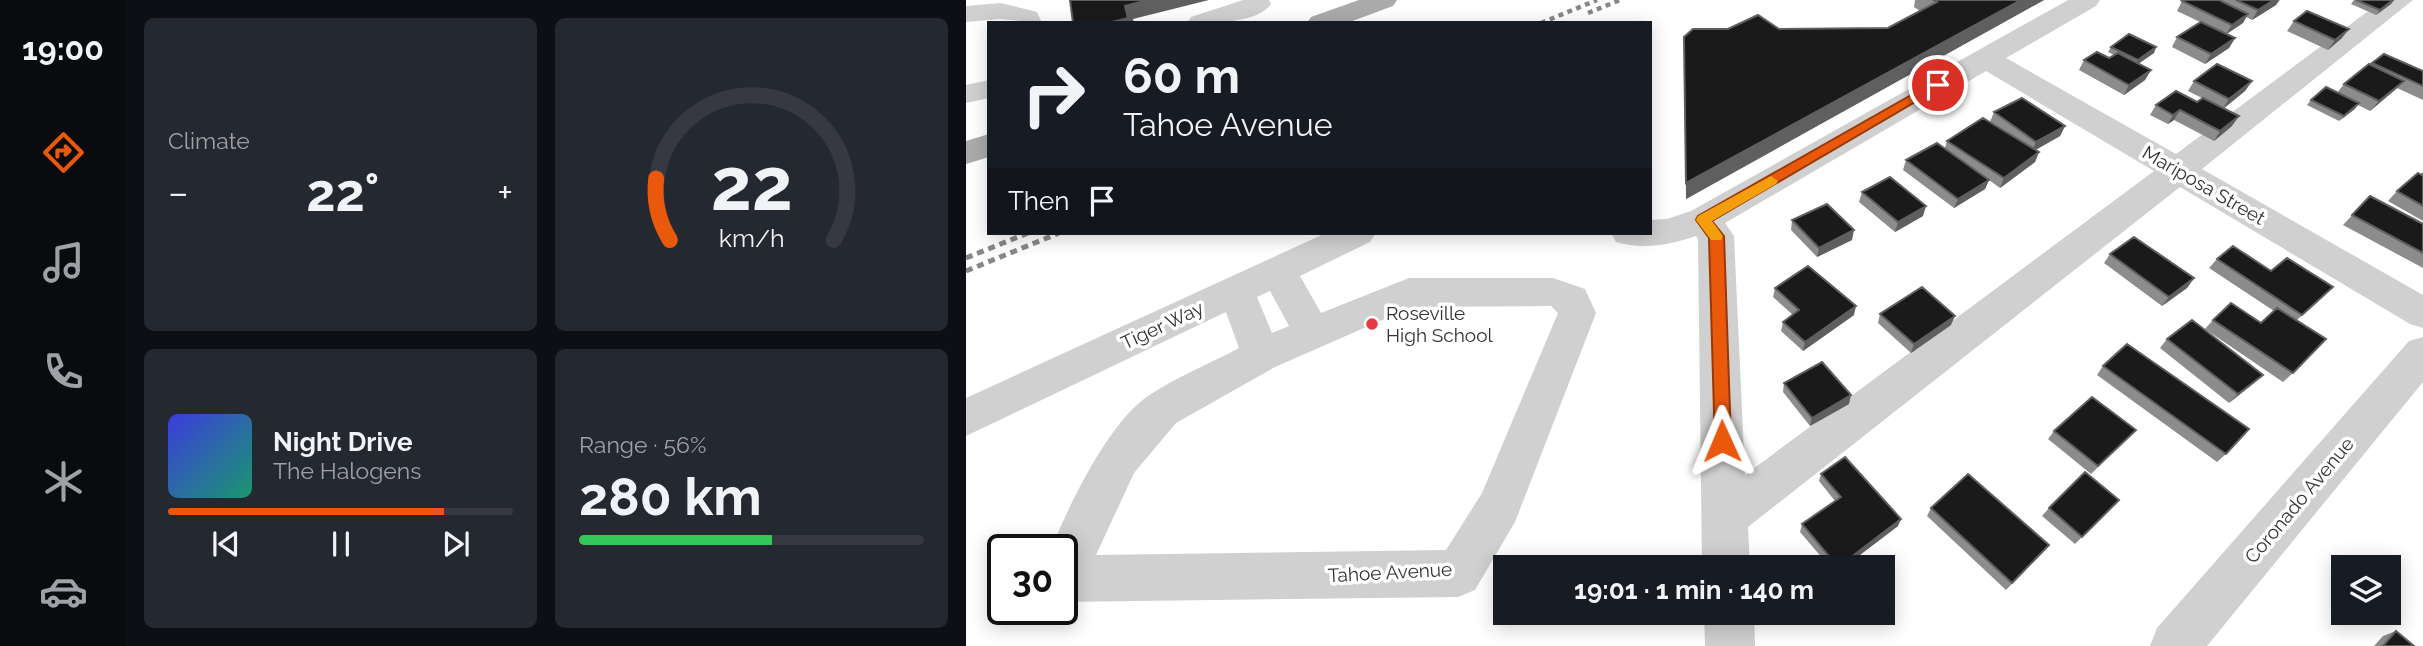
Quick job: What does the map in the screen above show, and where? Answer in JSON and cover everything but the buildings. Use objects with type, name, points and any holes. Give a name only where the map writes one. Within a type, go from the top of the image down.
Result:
[{"type":"main road","points":[[1326,21],[1384,0]]},
{"type":"main road","points":[[966,153],[987,146]]},
{"type":"street","points":[[1652,232],[1668,232],[1703,220],[2087,0]]},
{"type":"street","points":[[1724,518],[2400,0]]},
{"type":"street","points":[[1209,21],[1262,9]]},
{"type":"street","points":[[966,14],[1002,11],[1028,21]]},
{"type":"street","name":"Mariposa Street","points":[[1985,58],[2423,313]]},
{"type":"street","points":[[1703,220],[1716,236],[1726,555]]},
{"type":"street","name":"Tiger Way","points":[[966,418],[1354,235]]},
{"type":"street","points":[[1278,270],[1312,334]]},
{"type":"street","points":[[1236,290],[1261,355]]},
{"type":"street","name":"Tahoe Avenue","points":[[1553,292],[1572,299],[1577,313],[1499,507],[1458,573],[1064,579],[1081,533],[1119,459],[1161,410],[1261,355],[1409,293],[1553,292]]},
{"type":"street","name":"Coronado Avenue","points":[[2175,646],[2423,353]]},
{"type":"street","points":[[1729,625],[1730,646]]},
{"type":"railway","points":[[1546,21],[1597,0]]},
{"type":"railway","points":[[1588,13],[1620,0]]},
{"type":"railway","points":[[966,258],[1023,235]]},
{"type":"railway","points":[[966,271],[1054,235]]},
{"type":"slow traffic","points":[[1716,236],[1703,220],[1771,181]]},
{"type":"place","name":"Roseville High School","points":[[1372,324]]},
{"type":"route","points":[[1722,441],[1716,236],[1703,220],[1938,85]]}]
